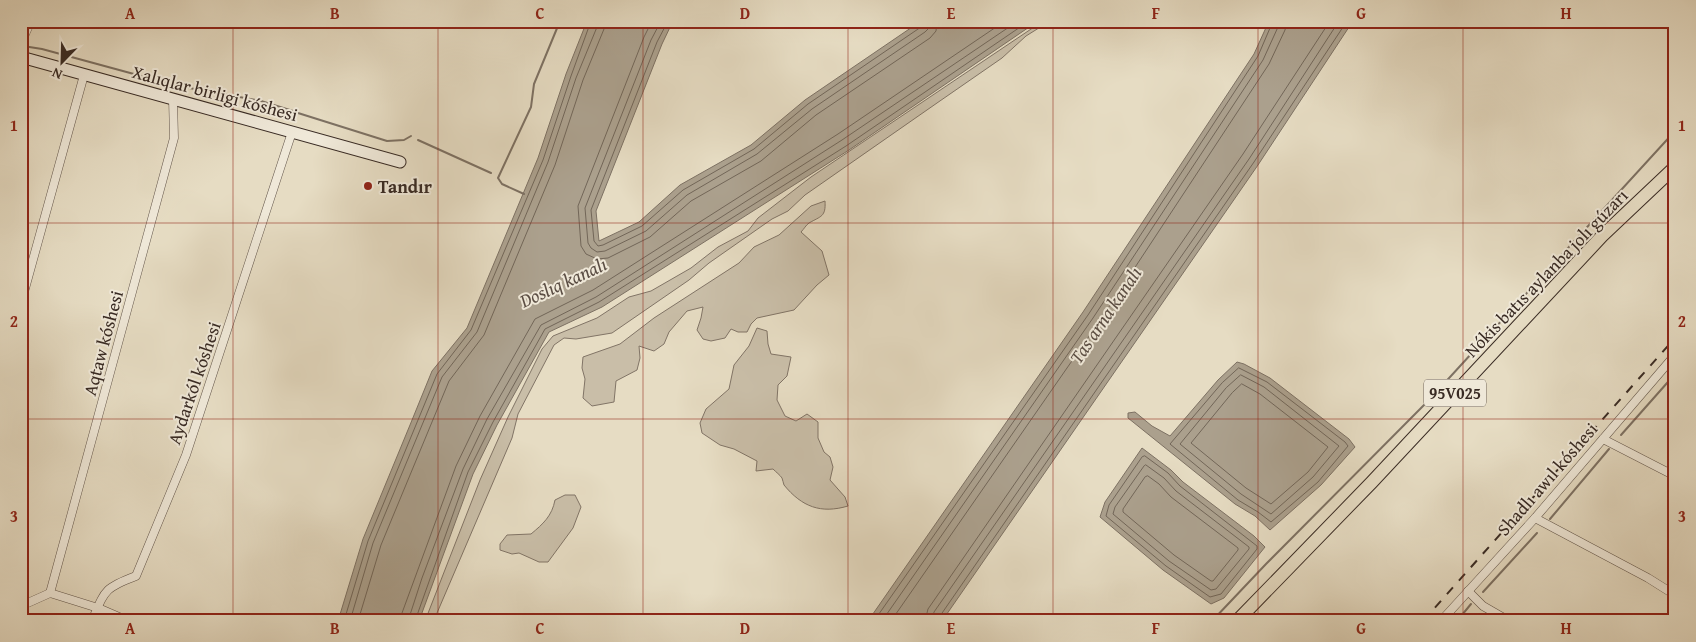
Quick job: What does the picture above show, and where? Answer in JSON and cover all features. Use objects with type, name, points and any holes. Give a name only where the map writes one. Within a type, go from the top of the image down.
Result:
[{"type":"main road","name":"Nókis batıs aylanba jolı gúzarı","points":[[1237,621],[1372,482],[1596,244],[1675,167]]},
{"type":"street","points":[[22,39],[31,21]]},
{"type":"street","name":"Xalıqlar birligi kóshesi","points":[[21,58],[400,162]]},
{"type":"street","points":[[21,303],[84,75]]},
{"type":"street","name":"Aqtaw kóshesi","points":[[50,593],[174,138],[173,99]]},
{"type":"street","name":"Aydarkól kóshesi","points":[[92,621],[103,595],[114,585],[136,576],[182,463],[210,386],[292,132]]},
{"type":"street","name":"Shadlı awıl kóshesi","points":[[1441,621],[1534,518],[1675,355]]},
{"type":"street","points":[[1603,439],[1675,476]]},
{"type":"street","points":[[1534,518],[1648,578],[1675,595]]},
{"type":"street","points":[[1468,591],[1483,606],[1509,621]]},
{"type":"street","points":[[21,606],[50,593],[98,608],[128,621]]},
{"type":"shaded area","points":[[1043,21],[1050,21],[1026,36],[1002,58],[805,195],[788,211],[772,219],[709,263],[689,280],[612,333],[576,339],[564,338],[554,345],[518,414],[512,438],[437,613],[429,621],[425,621],[480,480],[508,417],[542,349],[553,336],[597,318],[629,297],[651,291],[691,268],[718,247],[748,231],[758,218],[811,177]]},
{"type":"shaded area","points":[[825,201],[824,213],[808,224],[801,232],[822,251],[829,275],[794,310],[757,318],[747,332],[738,332],[731,329],[725,338],[711,341],[703,339],[697,330],[703,307],[687,311],[669,332],[664,344],[654,351],[639,346],[640,358],[637,370],[616,381],[614,402],[592,406],[583,398],[585,379],[582,368],[583,357],[620,344],[654,318],[739,263],[754,247],[779,235],[811,206]]},
{"type":"shaded area","points":[[757,328],[767,331],[771,354],[791,357],[787,376],[778,385],[777,400],[785,416],[796,421],[807,414],[818,422],[818,438],[824,452],[830,457],[833,467],[830,480],[845,497],[848,506],[821,509],[805,503],[791,493],[784,485],[781,477],[773,469],[756,471],[757,461],[734,449],[720,445],[702,433],[700,423],[706,409],[729,389],[734,365],[749,346]]},
{"type":"shaded area","points":[[565,495],[575,495],[581,507],[573,528],[548,562],[539,562],[519,553],[512,554],[500,550],[500,544],[507,535],[531,534],[549,515],[555,500]]},
{"type":"water","name":"Doslıq kanalı","points":[[587,21],[673,21],[662,44],[596,211],[599,241],[639,222],[680,185],[751,145],[805,100],[921,21],[1038,21],[849,150],[602,307],[549,332],[497,425],[473,474],[419,621],[338,621],[363,539],[432,371],[467,328],[538,158],[566,74]]},
{"type":"water","name":"Tas arna kanalı","points":[[1269,21],[1353,21],[1258,165],[942,621],[868,621],[1083,312],[1254,54]]},
{"type":"water","points":[[1237,362],[1270,378],[1349,439],[1355,447],[1321,485],[1270,530],[1255,516],[1235,504],[1128,418],[1128,413],[1135,412],[1152,426],[1170,436],[1218,380]]},
{"type":"water","points":[[1142,448],[1254,536],[1265,547],[1224,598],[1211,604],[1163,570],[1100,517],[1105,502]]},
{"type":"waterway","points":[[524,194],[502,184],[498,178],[531,107],[534,84],[560,21]]},
{"type":"waterway","points":[[23,46],[42,49],[178,86],[261,101],[293,111]]},
{"type":"waterway","points":[[298,113],[387,141],[404,140],[411,136]]},
{"type":"waterway","points":[[1212,621],[1429,400],[1675,131]]},
{"type":"waterway","points":[[418,140],[491,173]]},
{"type":"waterway","points":[[1621,435],[1675,374]]},
{"type":"waterway","points":[[1550,519],[1609,449]]},
{"type":"waterway","points":[[1483,592],[1537,533]]},
{"type":"waterway","points":[[1457,621],[1471,604]]},
{"type":"railway","points":[[1423,621],[1675,338]]},
{"type":"place","name":"Tandır","points":[[368,186]]}]
